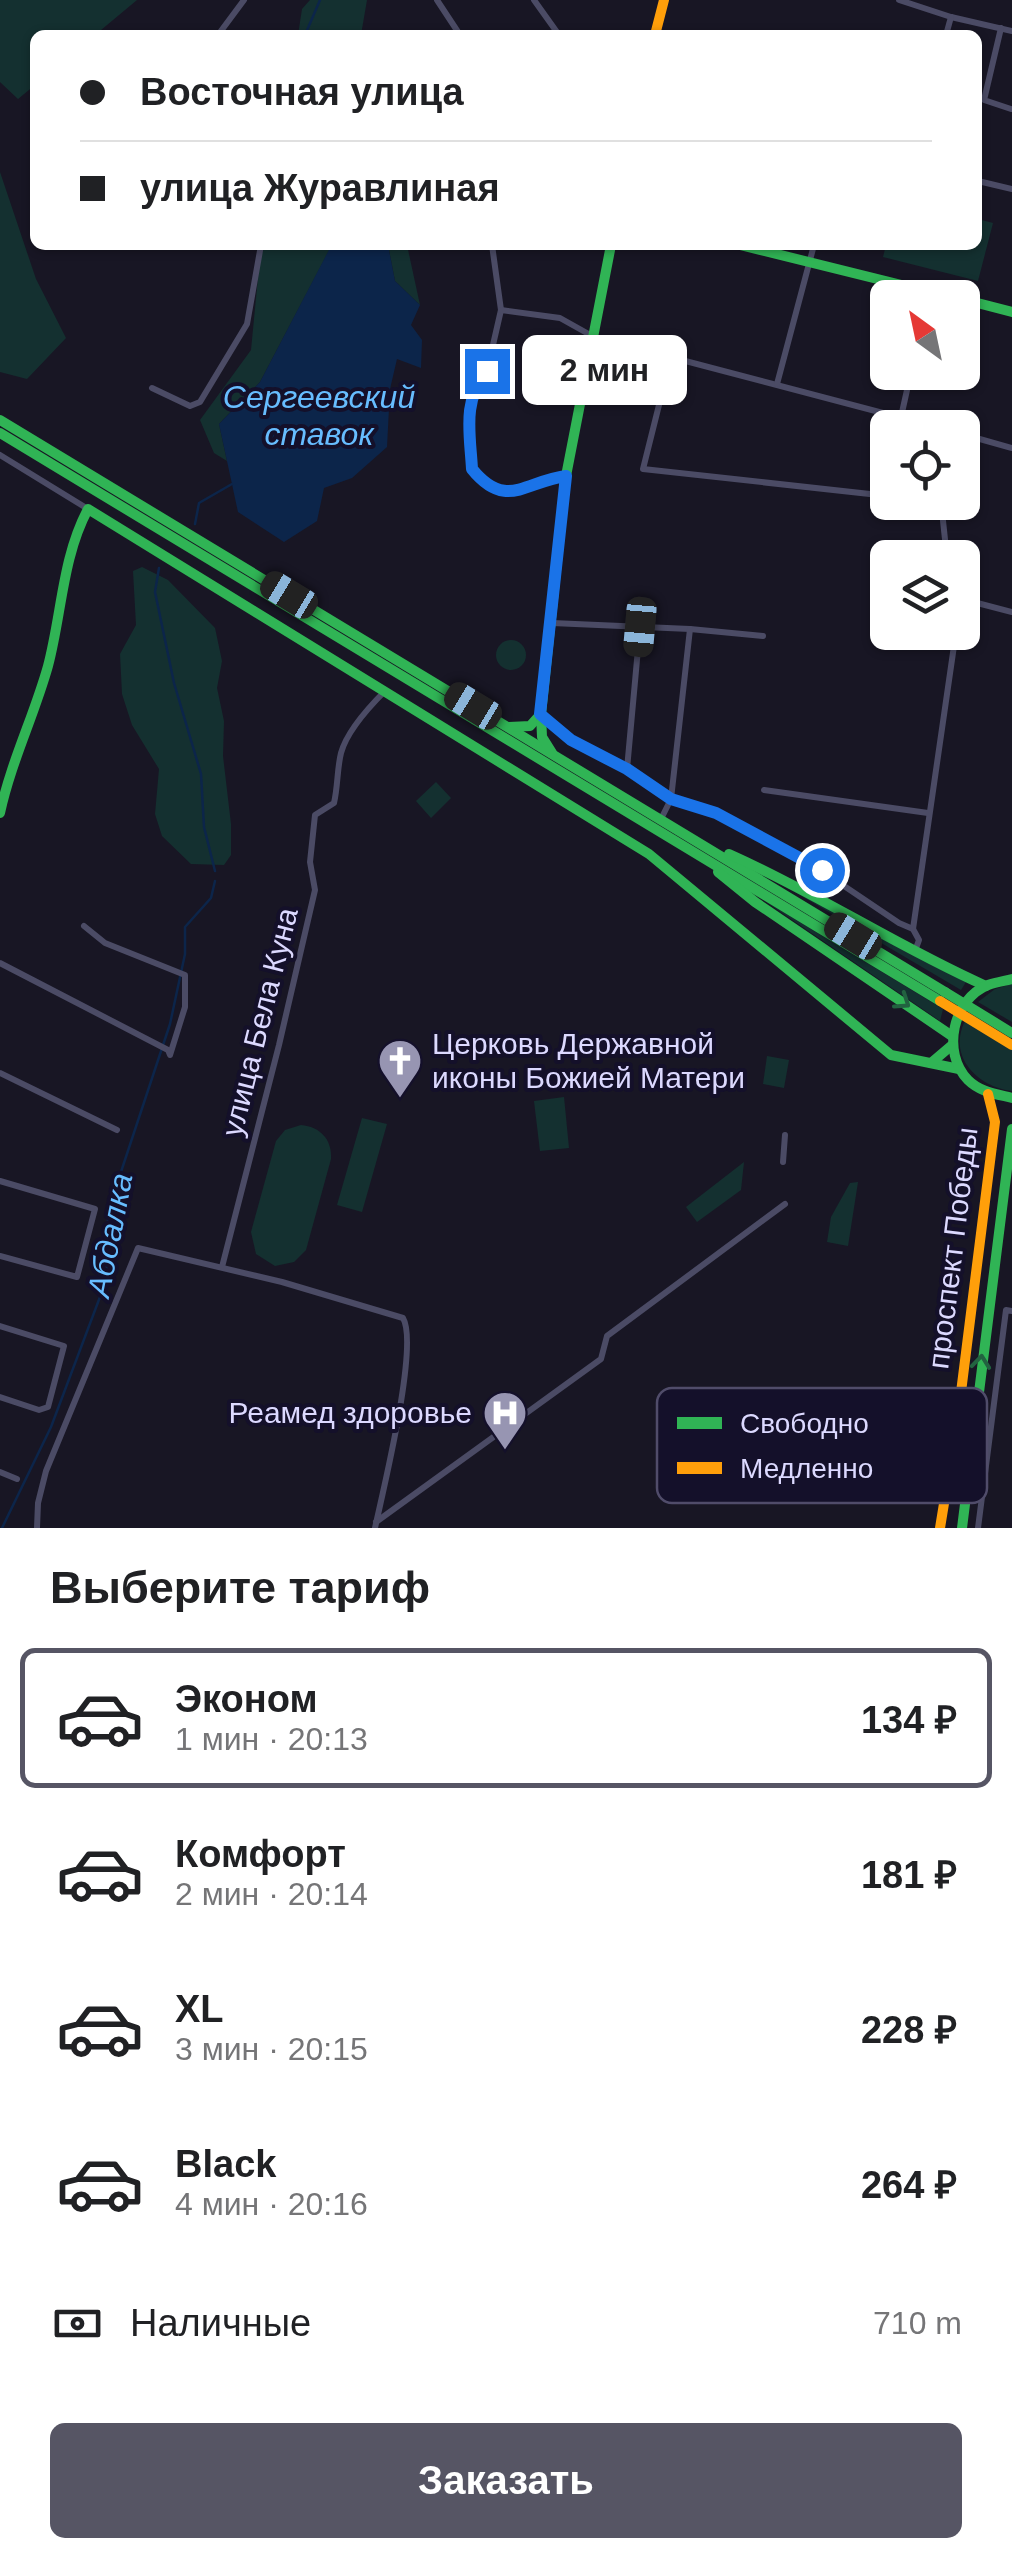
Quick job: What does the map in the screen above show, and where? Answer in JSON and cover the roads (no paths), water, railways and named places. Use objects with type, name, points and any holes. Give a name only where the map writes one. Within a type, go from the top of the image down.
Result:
[{"type":"main road","points":[[656,30],[664,0]]},
{"type":"main road","points":[[555,756],[542,738],[540,714],[566,476],[610,250]]},
{"type":"main road","points":[[760,250],[876,280]]},
{"type":"main road","points":[[980,304],[1012,312]]},
{"type":"main road","points":[[0,420],[699,842],[1012,1045]]},
{"type":"main road","points":[[0,433],[682,843],[942,997],[1012,1033]]},
{"type":"main road","points":[[0,808],[48,670],[77,530],[88,508],[649,854],[890,1056],[959,1069]]},
{"type":"main road","points":[[507,727],[530,726],[540,714]]},
{"type":"main road","points":[[699,842],[775,876],[914,952],[986,986]]},
{"type":"main road","points":[[682,843],[755,902],[951,1041],[959,1069],[974,1085],[988,1094],[1012,1098]]},
{"type":"main road","points":[[930,1063],[951,1041],[961,1008],[986,986],[1008,977]]},
{"type":"main road","name":"проспект Победы","points":[[962,1388],[995,1122],[988,1094]]},
{"type":"main road","name":"проспект Победы","points":[[980,1388],[1012,1129]]},
{"type":"main road","name":"проспект Победы","points":[[940,1528],[944,1503]]},
{"type":"main road","name":"проспект Победы","points":[[962,1528],[965,1503]]},
{"type":"street","points":[[222,30],[244,0]]},
{"type":"street","points":[[437,0],[457,30]]},
{"type":"street","points":[[534,0],[555,30]]},
{"type":"street","points":[[899,0],[1012,31]]},
{"type":"street","points":[[947,30],[951,17]]},
{"type":"street","points":[[1001,28],[984,100],[1012,109]]},
{"type":"street","points":[[982,181],[1012,190]]},
{"type":"street","points":[[152,388],[190,406],[200,402],[247,324],[260,250]]},
{"type":"street","points":[[493,250],[501,310],[487,371],[474,390],[469,408],[472,469],[489,488],[520,492],[546,478],[566,476]]},
{"type":"street","points":[[777,384],[813,250]]},
{"type":"street","points":[[501,310],[560,318],[594,336],[875,410]]},
{"type":"street","points":[[670,357],[643,469],[870,494]]},
{"type":"street","points":[[980,439],[1012,448]]},
{"type":"street","points":[[0,455],[88,508]]},
{"type":"street","points":[[980,604],[1012,612]]},
{"type":"street","points":[[552,623],[763,636]]},
{"type":"street","points":[[627,769],[640,627]]},
{"type":"street","points":[[660,820],[671,799],[690,629]]},
{"type":"street","points":[[914,952],[919,940],[914,928],[928,813],[953,650]]},
{"type":"street","name":"улица Бела Куна","points":[[222,1267],[314,890],[310,862],[315,815],[334,803],[340,754],[364,714],[384,691]]},
{"type":"street","points":[[540,714],[571,740],[627,769],[671,799],[716,813],[808,861],[899,924],[914,928]]},
{"type":"street","points":[[764,790],[928,813]]},
{"type":"street","points":[[0,963],[162,1048],[170,1056],[185,1007],[187,980],[181,973],[104,943],[84,926]]},
{"type":"street","points":[[0,1074],[118,1130]]},
{"type":"street","points":[[783,1162],[785,1136]]},
{"type":"street","points":[[0,1181],[95,1208],[78,1276],[0,1256]]},
{"type":"street","points":[[376,1525],[601,1359],[608,1336],[785,1204]]},
{"type":"street","points":[[37,1528],[38,1502],[46,1472],[138,1248],[398,1314],[407,1324],[402,1388],[376,1525]]},
{"type":"street","points":[[987,1459],[1009,1311]]},
{"type":"street","points":[[0,1326],[63,1346],[49,1405],[38,1410],[0,1397]]},
{"type":"street","points":[[0,1472],[18,1478]]},
{"type":"street","points":[[978,1528],[981,1503]]},
{"type":"water","name":"Сергеевский ставок","points":[[329,250],[389,250],[395,281],[420,305],[411,325],[422,340],[421,368],[397,359],[390,389],[387,447],[352,478],[324,488],[317,521],[284,542],[238,512],[219,424],[260,382]]},
{"type":"waterway","name":"Абдалка","points":[[307,30],[320,0]]},
{"type":"waterway","name":"Абдалка","points":[[195,524],[199,503],[232,484]]},
{"type":"waterway","name":"Абдалка","points":[[159,568],[155,592],[174,683],[201,774],[204,827],[215,871]]},
{"type":"waterway","name":"Абдалка","points":[[2,1528],[51,1427],[106,1281],[108,1217],[170,1024],[185,954],[185,927],[211,898],[215,881]]},
{"type":"place","name":"Церковь Державной иконы Божией Матери","points":[[400,1099]]},
{"type":"place","name":"Реамед здоровье","points":[[505,1451]]}]
